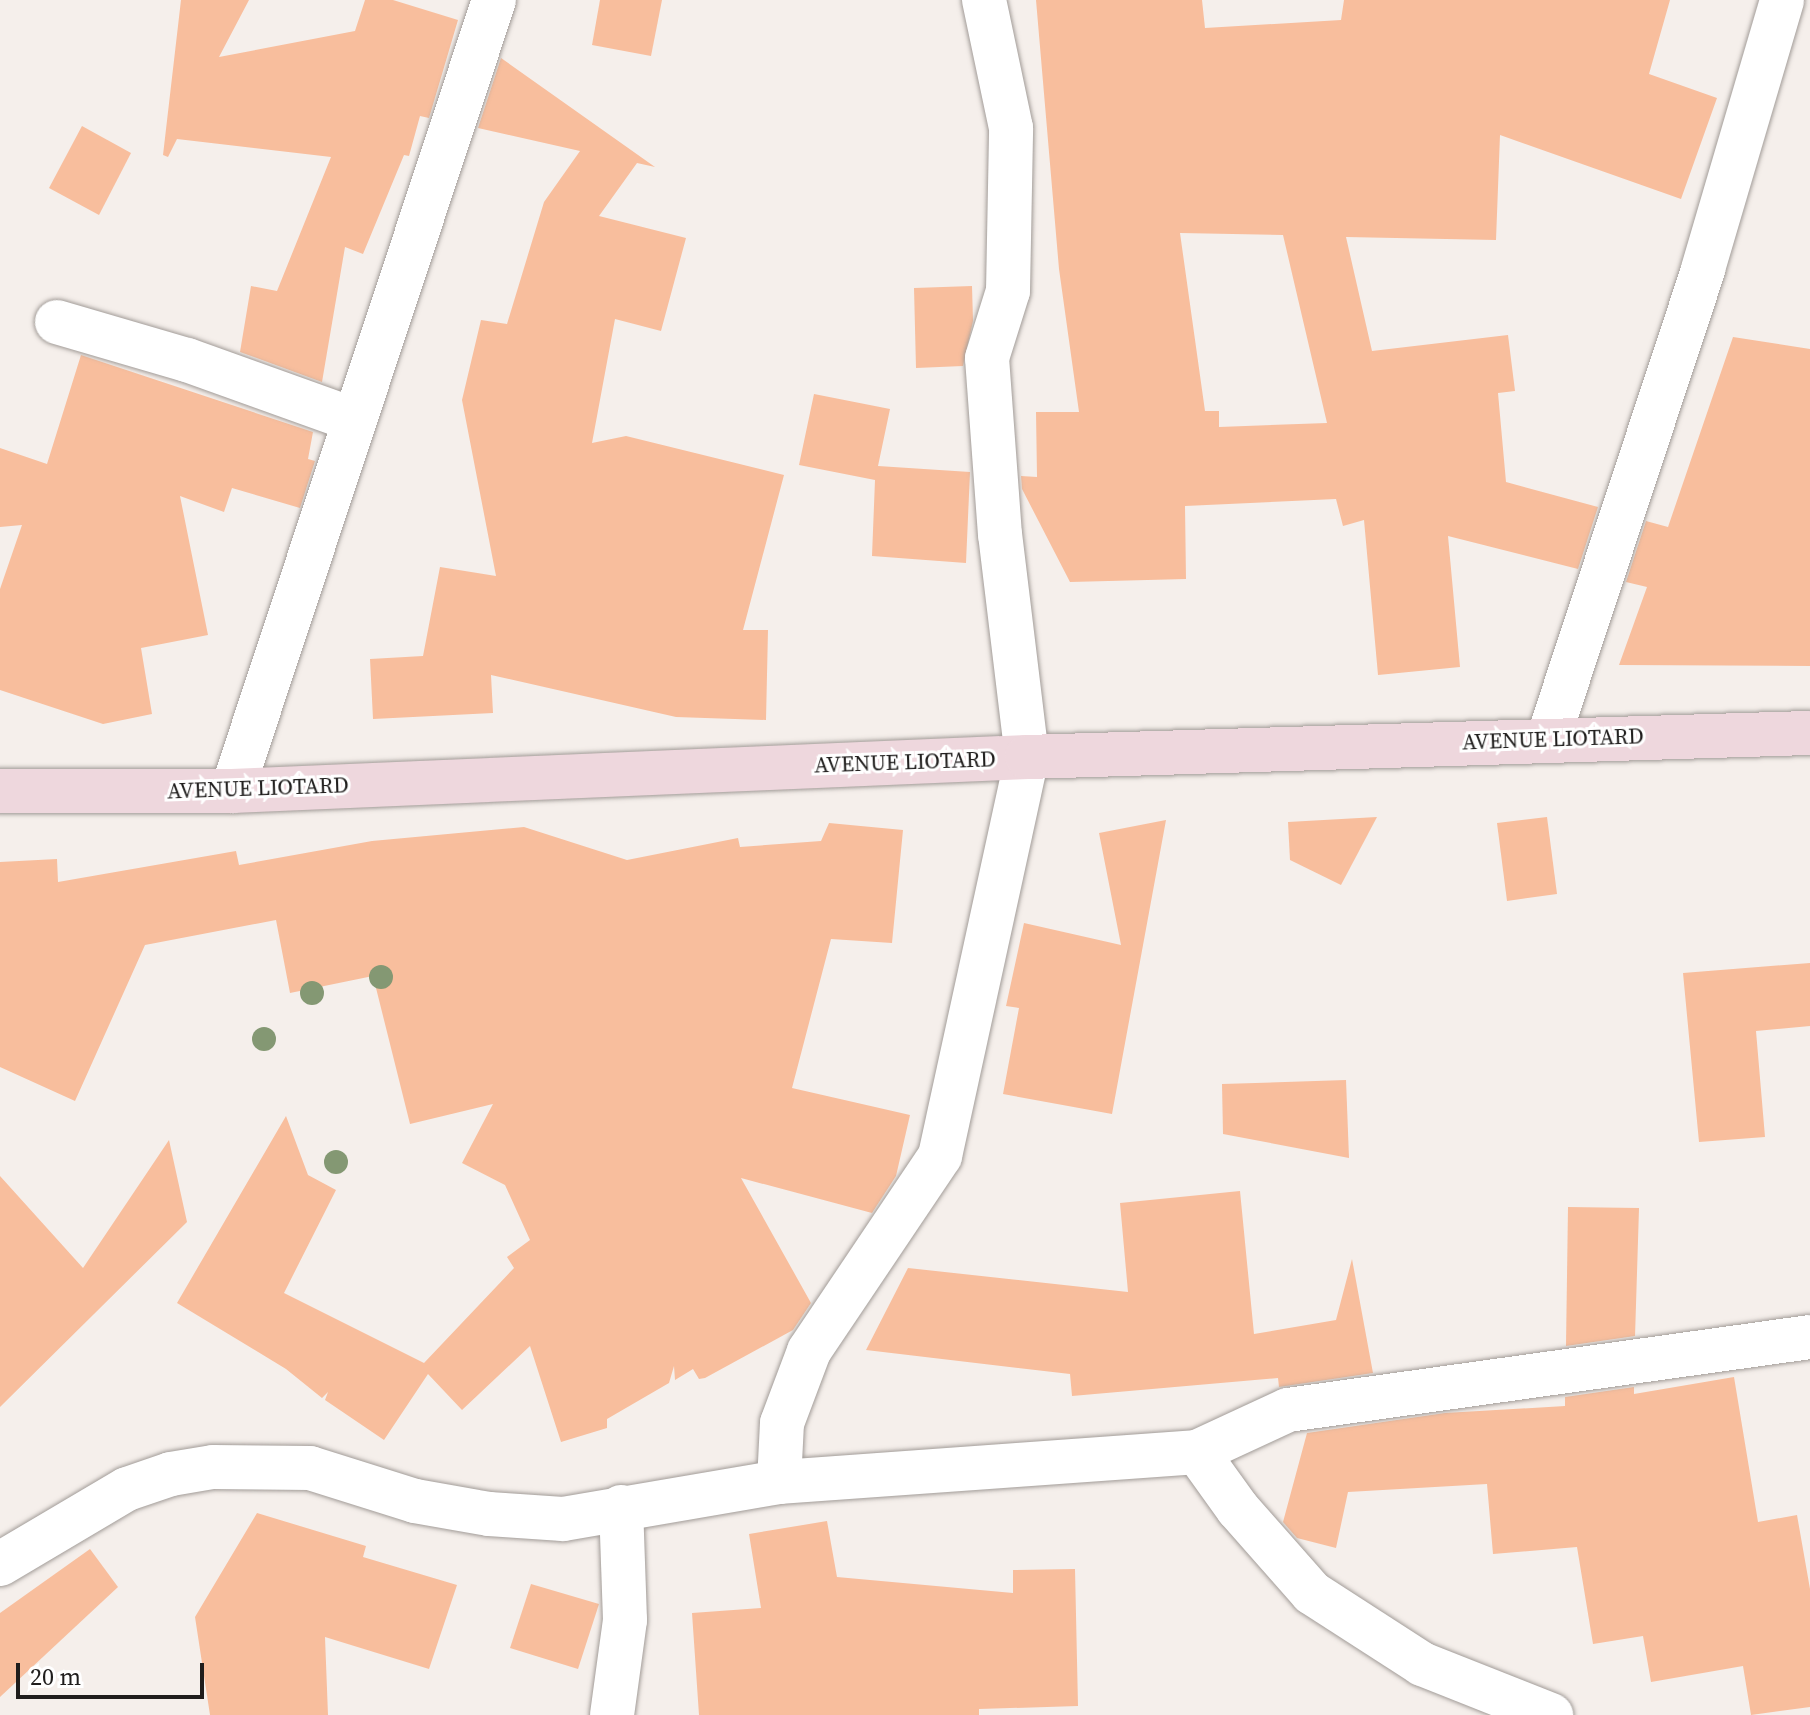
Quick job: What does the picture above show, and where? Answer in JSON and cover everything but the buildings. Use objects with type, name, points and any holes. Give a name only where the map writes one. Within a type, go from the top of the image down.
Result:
[{"type":"street","points":[[232,791],[494,0]]},
{"type":"street","points":[[779,1482],[782,1423],[809,1351],[940,1156],[1027,757],[1000,535],[987,358],[1008,291],[1011,128],[984,0]]},
{"type":"street","points":[[1548,739],[1703,269],[1782,0]]},
{"type":"street","points":[[57,322],[187,360],[355,420]]},
{"type":"street","name":"AVENUE LIOTARD","points":[[0,791],[232,791],[1027,757],[1810,733]]},
{"type":"street","points":[[0,1564],[127,1489],[171,1474],[213,1467],[310,1468],[415,1501],[489,1514],[563,1519],[779,1482],[1197,1452],[1288,1410],[1810,1337]]},
{"type":"street","points":[[1197,1452],[1238,1509],[1312,1593],[1422,1664],[1551,1715]]},
{"type":"street","points":[[612,1715],[625,1620],[621,1507]]}]
